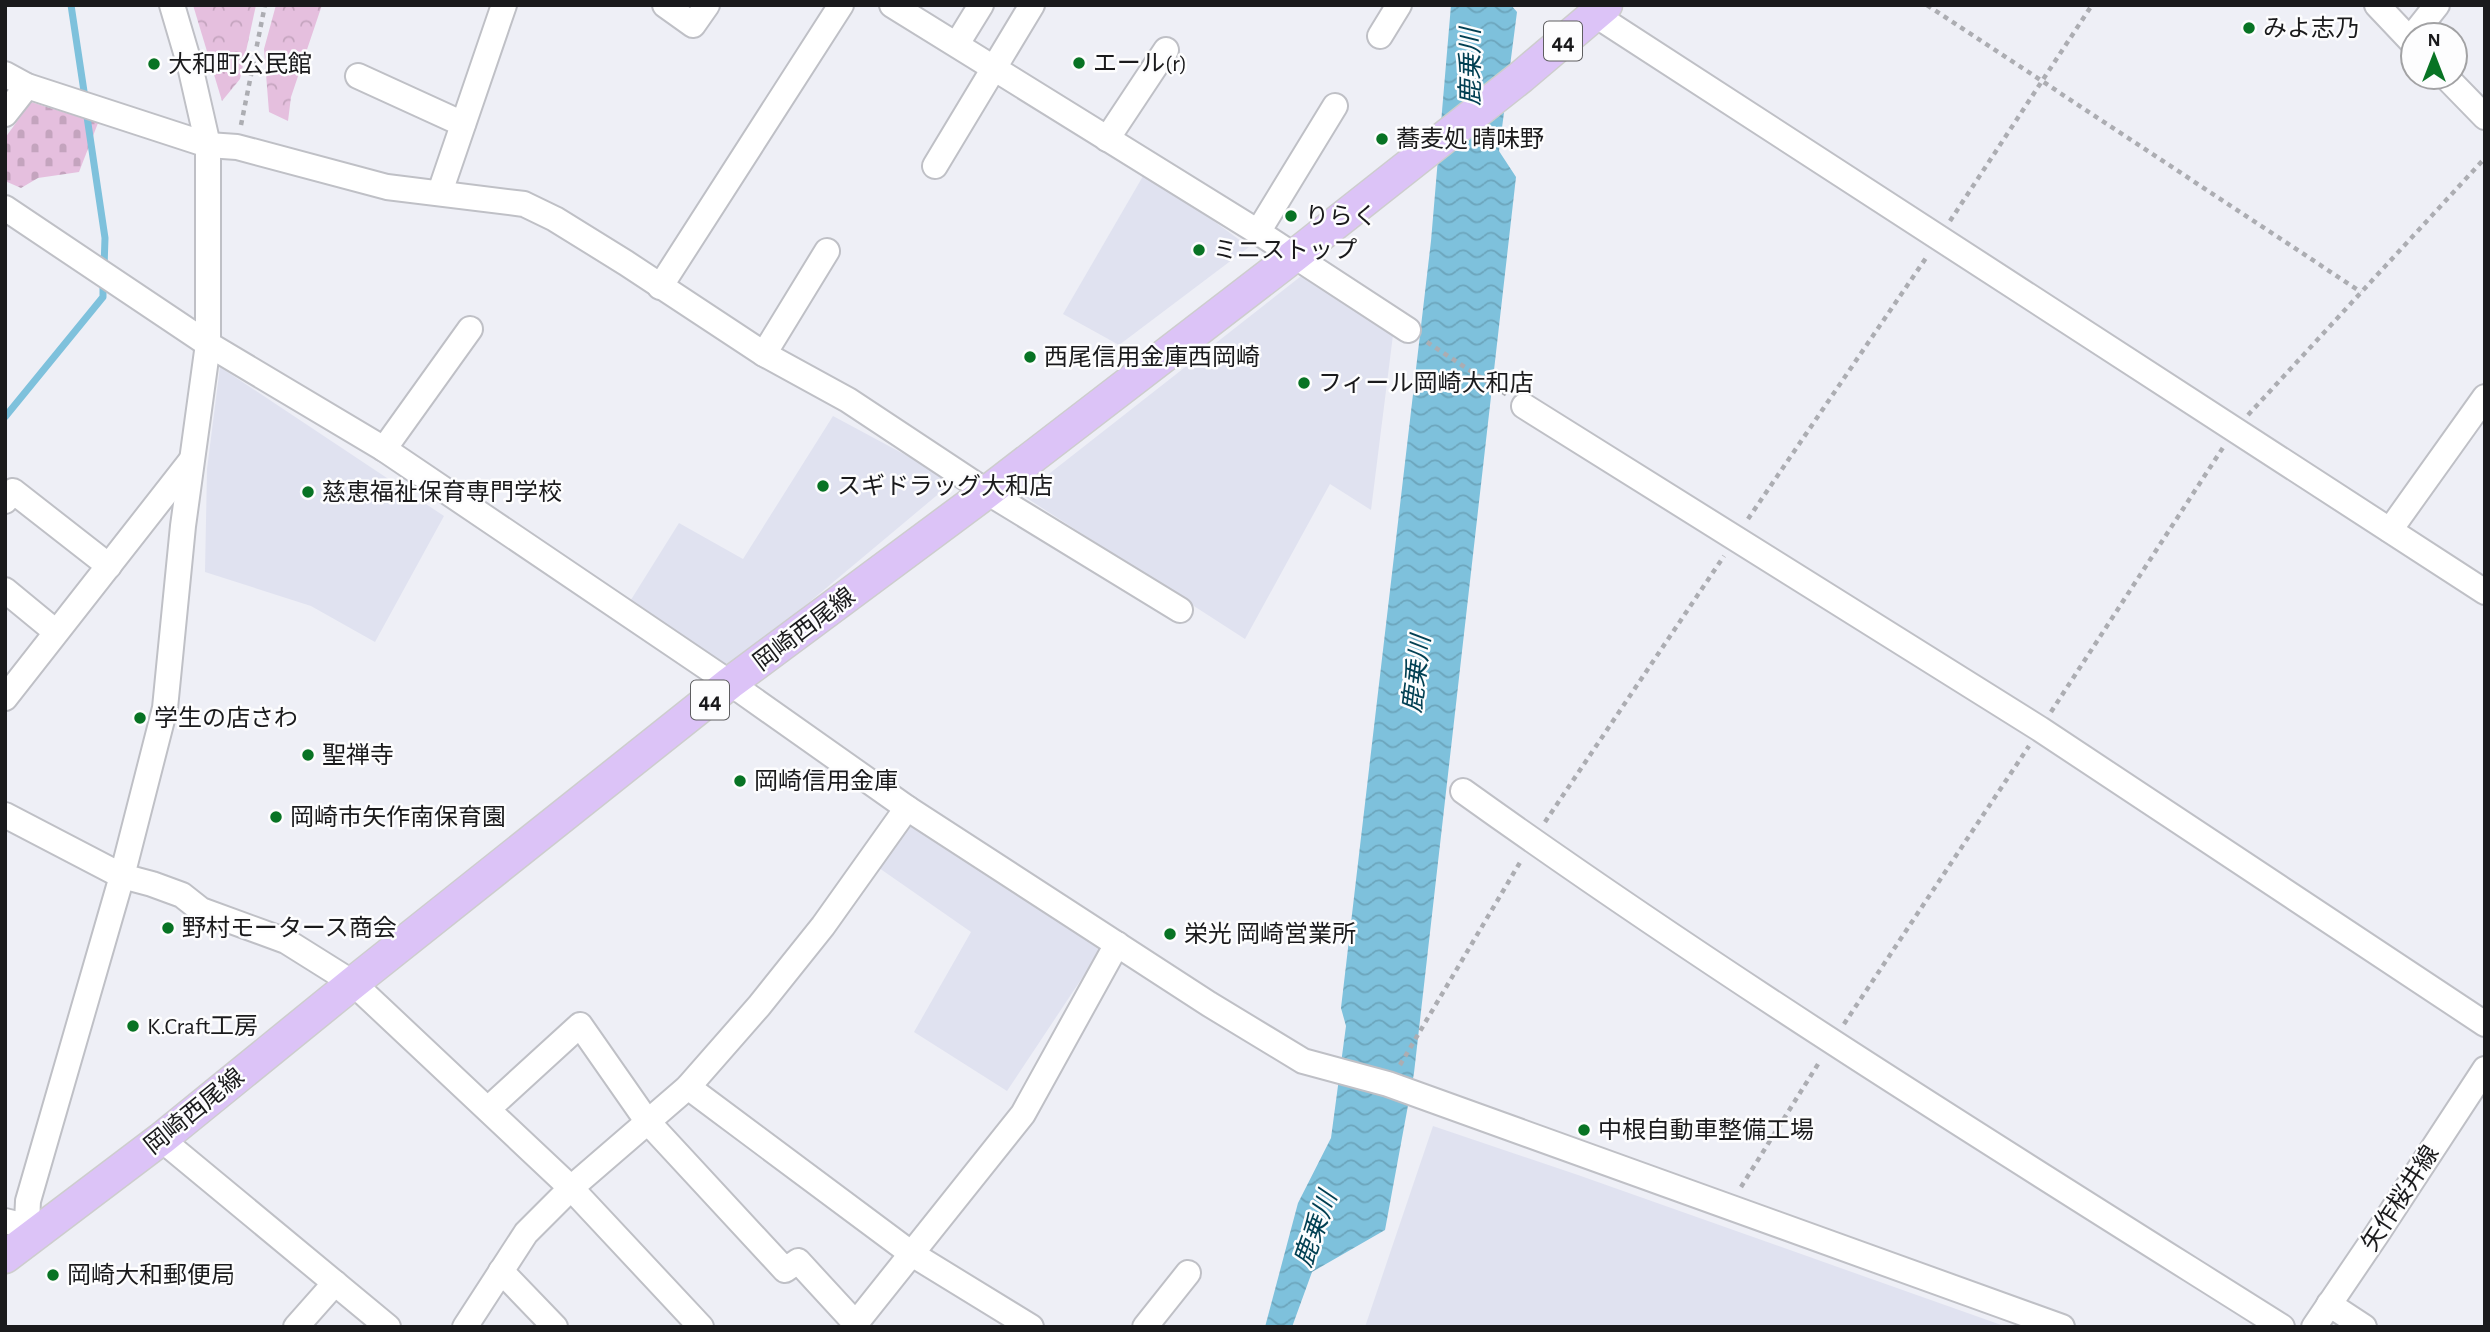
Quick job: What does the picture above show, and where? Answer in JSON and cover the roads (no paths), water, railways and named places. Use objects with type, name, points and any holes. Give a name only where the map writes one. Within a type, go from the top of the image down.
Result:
[{"type":"main road","name":"岡崎西尾線","points":[[16,1237],[161,1139],[352,983],[730,683],[987,492],[1294,256],[1521,77],[1600,10]]},
{"type":"street","points":[[16,1237],[122,876],[165,708],[191,462],[208,344],[208,145],[190,66],[172,5]]},
{"type":"street","points":[[440,192],[504,5]]},
{"type":"street","points":[[665,5],[693,25],[707,5]]},
{"type":"street","points":[[660,287],[841,5]]},
{"type":"street","points":[[892,5],[1258,233],[1408,330]]},
{"type":"street","points":[[957,44],[981,5]]},
{"type":"street","points":[[934,166],[1032,5]]},
{"type":"street","points":[[1380,36],[1399,5]]},
{"type":"street","points":[[2376,5],[2399,29]]},
{"type":"street","points":[[2425,21],[2437,5]]},
{"type":"street","points":[[1600,10],[1939,238],[2485,592]]},
{"type":"street","points":[[1107,139],[1166,50]]},
{"type":"street","points":[[5,75],[27,86],[208,145],[237,146],[387,187],[524,204],[555,219],[626,263],[764,354],[848,400],[987,492],[1180,610]]},
{"type":"street","points":[[358,76],[463,124]]},
{"type":"street","points":[[5,114],[27,86]]},
{"type":"street","points":[[2460,91],[2485,117]]},
{"type":"street","points":[[1258,233],[1335,106]]},
{"type":"street","points":[[5,208],[208,344],[384,449],[730,683],[907,808],[1303,1061],[1388,1084],[2062,1327]]},
{"type":"street","points":[[764,354],[827,251]]},
{"type":"street","points":[[384,449],[470,329]]},
{"type":"street","points":[[2390,530],[2485,397]]},
{"type":"street","points":[[1524,406],[2040,729],[2485,1024]]},
{"type":"street","points":[[5,698],[191,462]]},
{"type":"street","points":[[5,501],[13,491],[109,566]]},
{"type":"street","points":[[5,590],[56,632]]},
{"type":"street","points":[[1463,791],[1832,1042],[2282,1327]]},
{"type":"street","points":[[465,1327],[526,1233],[571,1188],[688,1087],[759,1006],[823,926],[907,808]]},
{"type":"street","points":[[5,815],[122,876],[182,895],[201,910],[286,941],[352,983],[571,1188],[701,1327]]},
{"type":"street","points":[[488,1110],[580,1025],[647,1121],[785,1270],[798,1261],[854,1325],[1023,1114],[1117,944]]},
{"type":"street","name":"矢作桜井線","points":[[2314,1327],[2485,1069]]},
{"type":"street","points":[[688,1087],[912,1254],[1031,1327]]},
{"type":"street","points":[[161,1139],[388,1327]]},
{"type":"street","points":[[501,1271],[555,1327]]},
{"type":"street","points":[[1145,1327],[1188,1273]]},
{"type":"street","points":[[296,1327],[335,1283]]},
{"type":"street","points":[[2329,1304],[2364,1327]]},
{"type":"water","name":"鹿乗川","points":[[1451,5],[1511,5],[1517,12],[1499,151],[1516,177],[1414,1073],[1385,1230],[1312,1272],[1292,1327],[1265,1327],[1298,1203],[1331,1138],[1346,1026],[1341,1008],[1431,241]]},
{"type":"waterway","points":[[71,5],[85,98]]},
{"type":"waterway","points":[[86,110],[105,238],[104,268]]},
{"type":"waterway","points":[[5,417],[103,297],[103,280]]},
{"type":"place","name":"みよ志乃","points":[[2249,28]]},
{"type":"place","name":"エール(r)","points":[[1079,63]]},
{"type":"place","name":"大和町公民館","points":[[154,64]]},
{"type":"place","name":"蕎麦処 晴味野","points":[[1382,139]]},
{"type":"place","name":"りらく","points":[[1291,216]]},
{"type":"place","name":"ミニストップ","points":[[1199,250]]},
{"type":"place","name":"西尾信用金庫西岡崎","points":[[1030,357]]},
{"type":"place","name":"フィール岡崎大和店","points":[[1304,383]]},
{"type":"place","name":"スギドラッグ大和店","points":[[823,486]]},
{"type":"place","name":"慈恵福祉保育専門学校","points":[[308,492]]},
{"type":"place","name":"学生の店さわ","points":[[140,718]]},
{"type":"place","name":"聖禅寺","points":[[308,755]]},
{"type":"place","name":"岡崎信用金庫","points":[[740,781]]},
{"type":"place","name":"岡崎市矢作南保育園","points":[[276,817]]},
{"type":"place","name":"野村モータース商会","points":[[168,928]]},
{"type":"place","name":"栄光 岡崎営業所","points":[[1170,934]]},
{"type":"place","name":"K.Craft工房","points":[[133,1026]]},
{"type":"place","name":"中根自動車整備工場","points":[[1584,1130]]},
{"type":"place","name":"岡崎大和郵便局","points":[[53,1275]]}]
